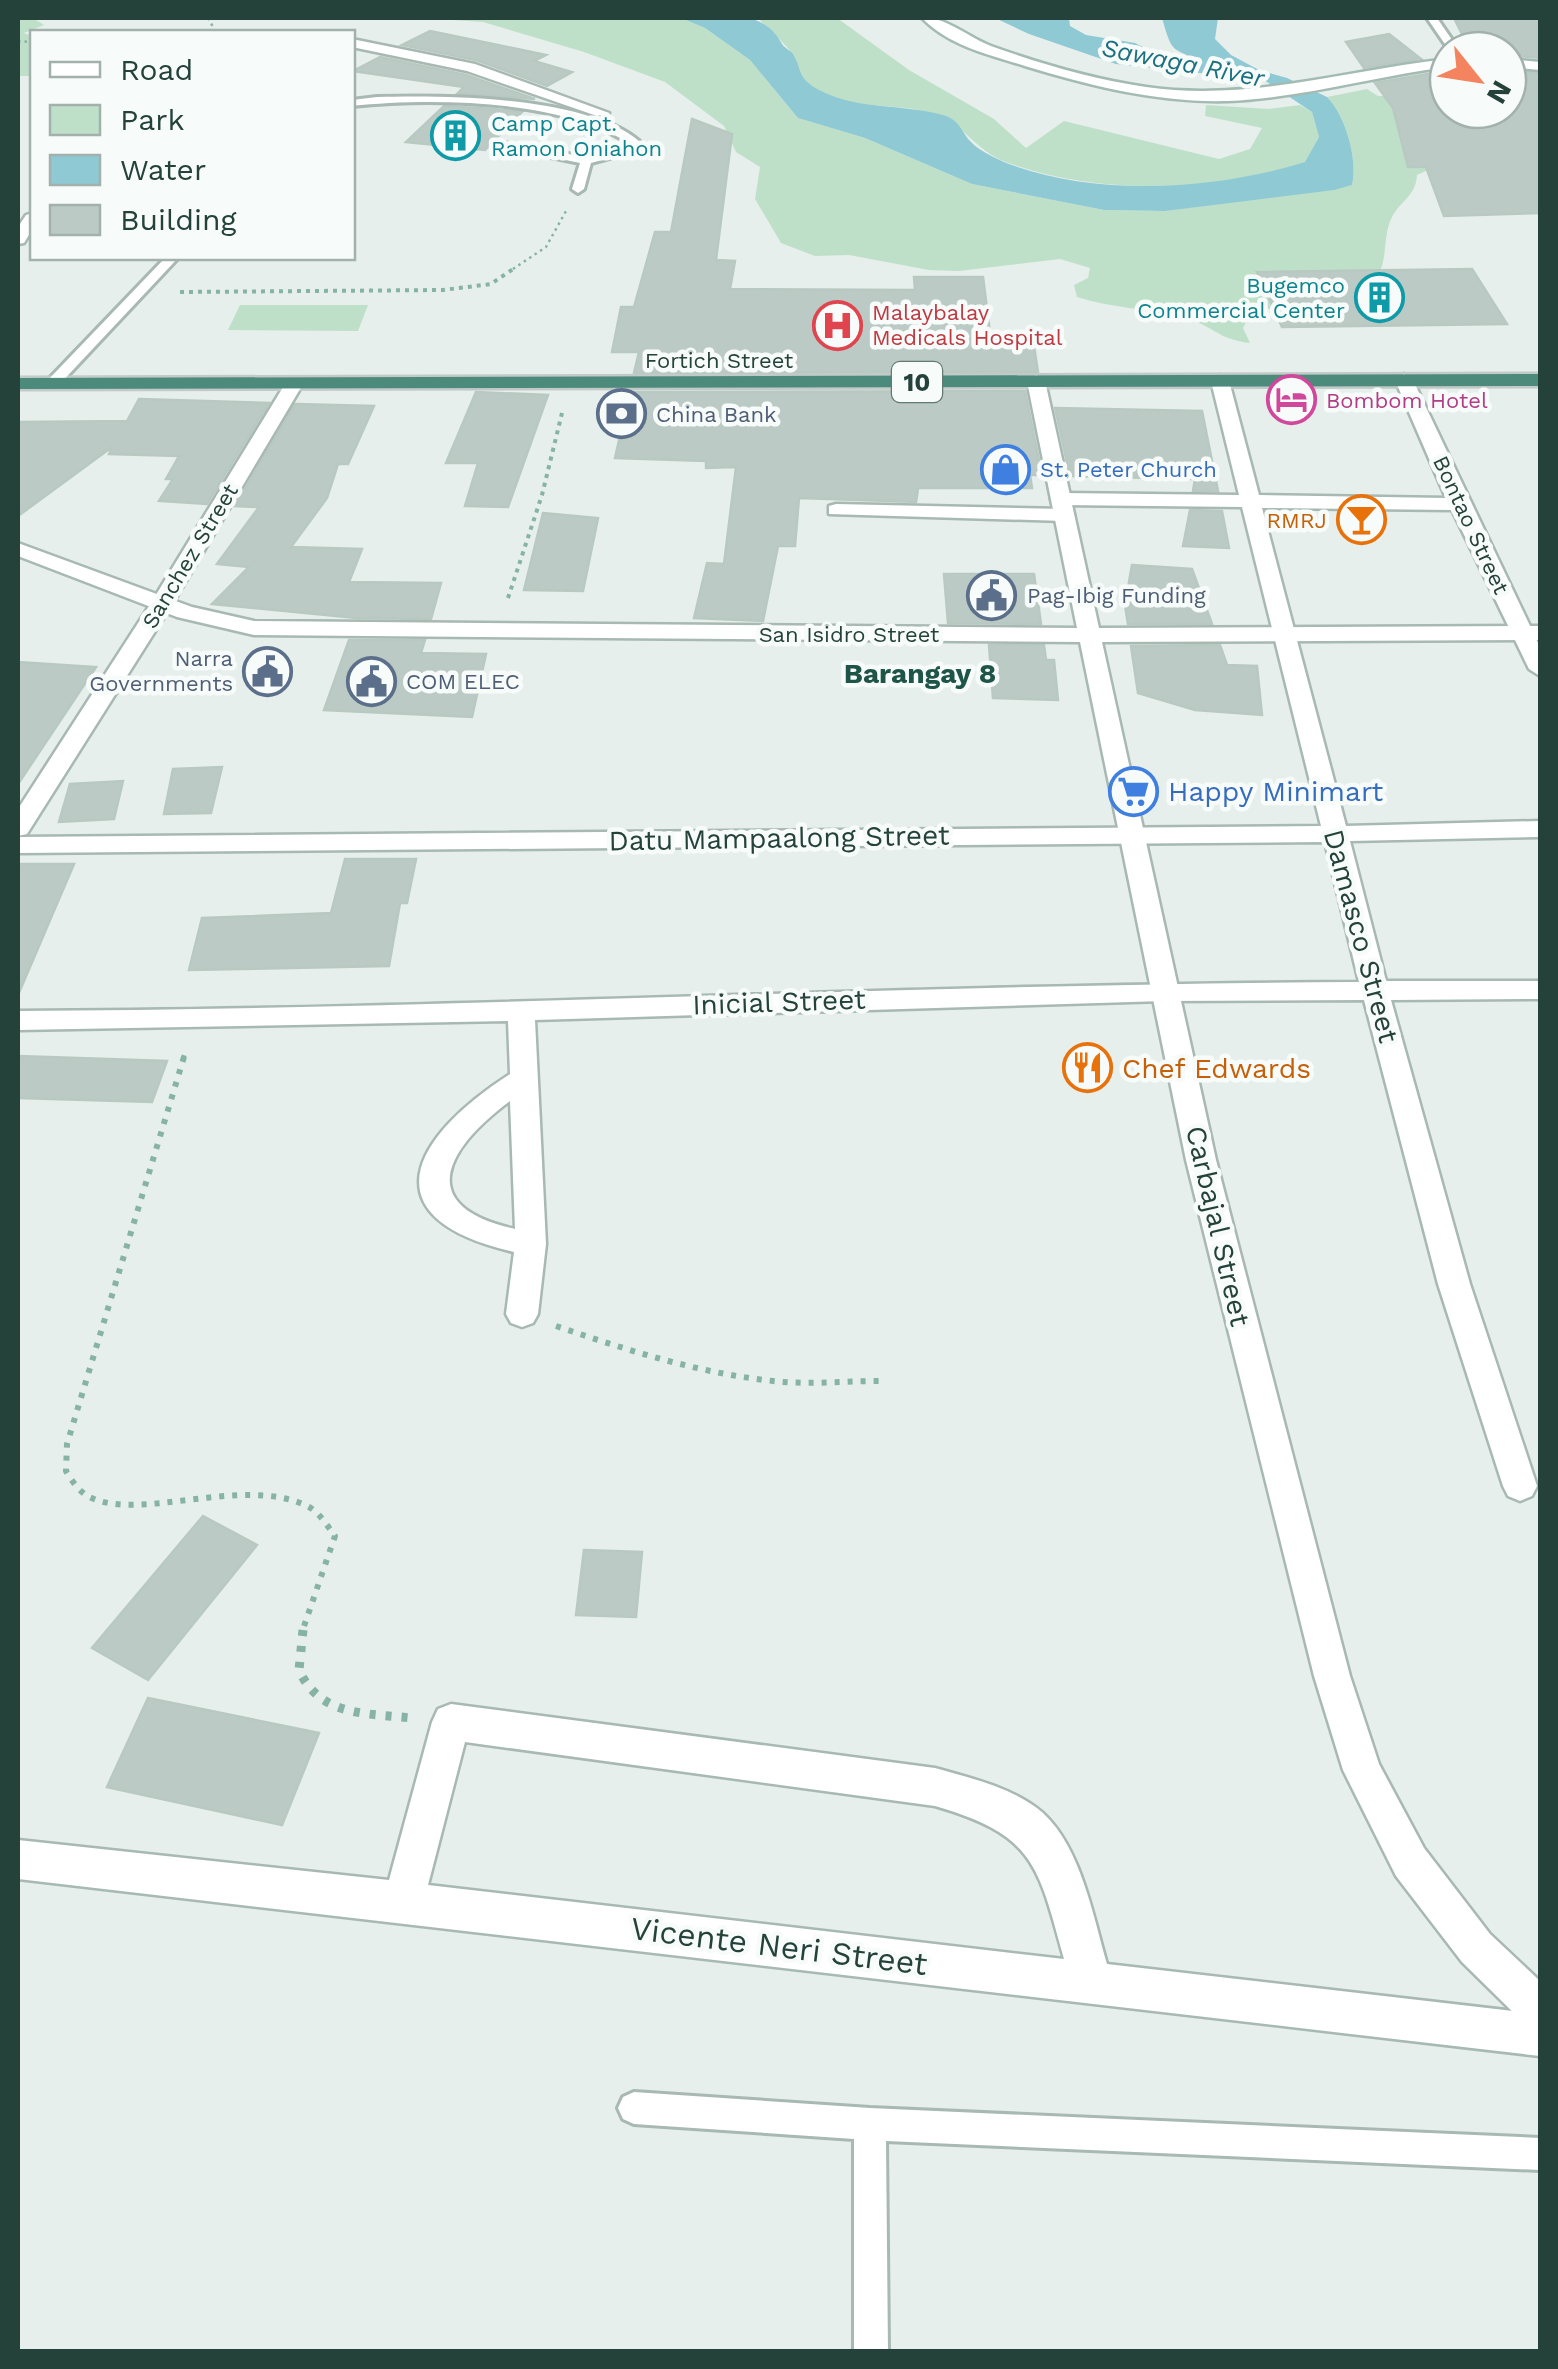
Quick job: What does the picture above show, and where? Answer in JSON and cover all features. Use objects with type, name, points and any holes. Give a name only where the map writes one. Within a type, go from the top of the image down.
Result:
[{"type":"highway","name":"Fortich Street","points":[[18,384],[1540,380]]},
{"type":"street","points":[[929,18],[980,47],[1080,76],[1178,94],[1258,94],[1428,66]]},
{"type":"street","points":[[355,44],[470,67],[602,113]]},
{"type":"street","points":[[18,239],[26,220]]},
{"type":"street","name":"Bontao Street","points":[[1404,380],[1459,504],[1532,633],[1540,669]]},
{"type":"street","name":"Damasco Street","points":[[1220,381],[1415,1148],[1454,1284],[1520,1486]]},
{"type":"street","name":"Carbajal Street","points":[[1036,382],[1164,992],[1276,1464],[1332,1676],[1362,1770],[1410,1862],[1476,1948],[1540,2009]]},
{"type":"street","name":"Sanchez Street","points":[[18,828],[162,604],[294,384]]},
{"type":"street","points":[[836,510],[1249,500],[1459,504]]},
{"type":"street","name":"San Isidro Street","points":[[18,549],[162,604],[254,628],[1282,636],[1532,633]]},
{"type":"street","name":"Datu Mampaalong Street","points":[[18,845],[1333,834],[1540,828]]},
{"type":"street","name":"Inicial Street","points":[[18,1020],[195,1020],[1164,992],[1540,990]]},
{"type":"street","points":[[522,1010],[531,1244],[522,1314]]},
{"type":"street","points":[[524,1078],[460,1124],[443,1148],[435,1175],[436,1196],[450,1214],[473,1228],[531,1244]]},
{"type":"street","points":[[403,1902],[451,1722],[935,1788],[990,1804],[1037,1834],[1060,1885],[1092,1982]]},
{"type":"street","name":"Vicente Neri Street","points":[[18,1860],[1540,2035]]},
{"type":"lane","points":[[355,103],[425,100],[503,106],[601,123],[634,140],[630,148],[586,160],[504,146]]},
{"type":"lane","points":[[578,189],[586,160]]},
{"type":"lane","points":[[52,384],[170,260]]},
{"type":"lane","points":[[634,2108],[870,2124],[1540,2154]]},
{"type":"lane","points":[[870,2124],[871,2352]]},
{"type":"path","points":[[139,292],[443,290],[491,284],[546,247],[578,189]]},
{"type":"path","points":[[497,632],[542,495],[570,383]]},
{"type":"path","points":[[195,1020],[67,1444],[66,1472],[77,1489],[92,1499],[117,1504],[215,1495],[280,1497],[312,1506],[328,1520],[334,1536],[306,1622],[298,1664],[309,1688],[323,1702],[349,1710],[451,1722]]},
{"type":"path","points":[[522,1314],[633,1352],[713,1372],[776,1382],[882,1380]]},
{"type":"green space","points":[[18,18],[33,18],[44,25],[24,33],[30,35],[30,76],[18,76]]},
{"type":"green space","points":[[422,18],[681,18],[705,28],[750,60],[798,118],[865,138],[972,184],[1104,210],[1165,211],[1352,185],[1349,139],[1340,115],[1327,97],[1367,89],[1378,96],[1395,96],[1439,165],[1417,175],[1411,193],[1392,217],[1375,281],[1284,312],[1255,306],[1243,328],[1250,343],[1185,318],[1077,297],[1074,285],[1088,278],[1090,268],[1060,259],[959,271],[929,270],[849,255],[815,256],[781,243],[755,199],[760,167],[736,152],[724,126],[665,82],[584,52],[483,22]]},
{"type":"green space","points":[[758,18],[837,18],[909,70],[994,119],[1026,148],[1064,121],[1219,159],[1250,149],[1262,128],[1205,116],[1206,105],[1269,109],[1300,105],[1312,112],[1319,137],[1306,162],[1194,184],[1118,185],[1042,173],[995,157],[943,117],[916,109],[846,101],[815,88],[800,74],[791,52]]},
{"type":"green space","points":[[240,305],[368,305],[358,331],[228,330]]},
{"type":"water","name":"Sawaga River","points":[[739,16],[763,23],[792,53],[803,77],[819,90],[849,101],[946,116],[982,151],[1039,173],[1077,181],[1155,186],[1233,179],[1305,162],[1319,137],[1312,112],[1264,80],[1116,64],[995,18],[1069,18],[1070,26],[1086,35],[1135,43],[1157,54],[1204,63],[1175,48],[1162,18],[1218,18],[1215,39],[1231,55],[1327,97],[1334,105],[1352,151],[1352,185],[1165,211],[1104,210],[972,184],[865,138],[798,118],[750,60],[705,28],[681,18]]},
{"type":"building","points":[[1454,18],[1540,18],[1540,58],[1528,57],[1528,30],[1460,30]]},
{"type":"building","points":[[430,31],[546,55],[534,61],[572,72],[547,86],[476,60],[402,45]]},
{"type":"building","points":[[1389,34],[1421,59],[1364,68],[1346,42]]},
{"type":"building","points":[[380,57],[466,75],[535,99],[457,94],[464,87],[355,70]]},
{"type":"building","points":[[1528,72],[1540,73],[1540,213],[1444,216],[1426,167],[1408,167],[1393,108],[1375,83],[1428,74],[1428,130],[1528,130]]},
{"type":"building","points":[[444,106],[522,112],[485,150],[406,142]]},
{"type":"building","points":[[692,119],[732,134],[716,260],[735,261],[730,289],[915,290],[914,277],[983,277],[990,333],[1032,333],[1038,372],[634,373],[639,352],[612,352],[621,307],[634,307],[655,232],[671,232]]},
{"type":"building","name":"Bugemco Commercial Center","points":[[1472,269],[1507,324],[1282,327],[1257,272]]},
{"type":"building","points":[[1025,391],[1042,475],[1030,475],[1032,488],[918,488],[916,502],[799,498],[795,546],[778,546],[763,621],[694,618],[707,563],[724,564],[736,467],[706,468],[706,461],[615,458],[630,392]]},
{"type":"building","points":[[476,392],[548,395],[508,507],[465,506],[478,463],[446,463]]},
{"type":"building","points":[[139,399],[269,403],[207,504],[159,501],[173,479],[166,479],[179,456],[109,454],[112,447],[18,516],[18,422],[127,421]]},
{"type":"building","points":[[295,404],[374,406],[348,464],[338,464],[327,498],[291,547],[362,549],[349,582],[441,583],[431,619],[356,618],[212,604],[249,567],[217,564],[259,507],[235,506]]},
{"type":"building","points":[[1055,408],[1202,411],[1218,491],[1193,491],[1195,479],[1070,476]]},
{"type":"building","points":[[1190,510],[1222,511],[1229,548],[1183,546]]},
{"type":"building","points":[[543,513],[598,518],[583,591],[524,590]]},
{"type":"building","points":[[1132,565],[1192,569],[1212,624],[1128,624],[1125,605]]},
{"type":"building","name":"Pag-Ibig Funding","points":[[944,574],[1034,574],[1041,624],[948,623]]},
{"type":"building","points":[[349,640],[425,640],[421,653],[486,654],[472,717],[324,710]]},
{"type":"building","points":[[989,645],[1044,645],[1046,660],[1054,660],[1058,700],[993,698]]},
{"type":"building","points":[[1220,645],[1227,665],[1257,666],[1262,715],[1195,710],[1138,693],[1131,646]]},
{"type":"building","points":[[18,662],[96,667],[18,784]]},
{"type":"building","points":[[222,767],[211,813],[164,814],[173,769]]},
{"type":"building","points":[[123,781],[114,819],[59,822],[70,784]]},
{"type":"building","points":[[345,859],[416,859],[407,903],[400,903],[389,966],[189,970],[202,918],[331,913]]},
{"type":"building","points":[[18,864],[74,864],[18,995]]},
{"type":"building","points":[[18,1056],[167,1061],[152,1102],[18,1098]]},
{"type":"building","points":[[203,1516],[257,1545],[148,1680],[92,1648]]},
{"type":"building","points":[[584,1550],[642,1552],[636,1617],[576,1615]]},
{"type":"building","points":[[148,1698],[319,1733],[282,1825],[107,1787]]},
{"type":"place","name":"Camp Capt. Ramon Oniahon","points":[[456,136]]},
{"type":"place","name":"Bugemco Commercial Center","points":[[1380,298]]},
{"type":"place","name":"Malaybalay Medicals Hospital","points":[[837,325]]},
{"type":"place","name":"Bombom Hotel","points":[[1291,400]]},
{"type":"place","name":"China Bank","points":[[621,414]]},
{"type":"place","name":"St. Peter Church","points":[[1005,469]]},
{"type":"place","name":"RMRJ","points":[[1362,520]]},
{"type":"place","name":"Pag-Ibig Funding","points":[[992,595]]},
{"type":"place","name":"Narra Governments","points":[[268,671]]},
{"type":"place","name":"COM ELEC","points":[[371,681]]},
{"type":"place","name":"Happy Minimart","points":[[1133,791]]},
{"type":"place","name":"Chef Edwards","points":[[1087,1068]]},
{"type":"district","name":"Barangay 8","points":[[920,673]]}]
